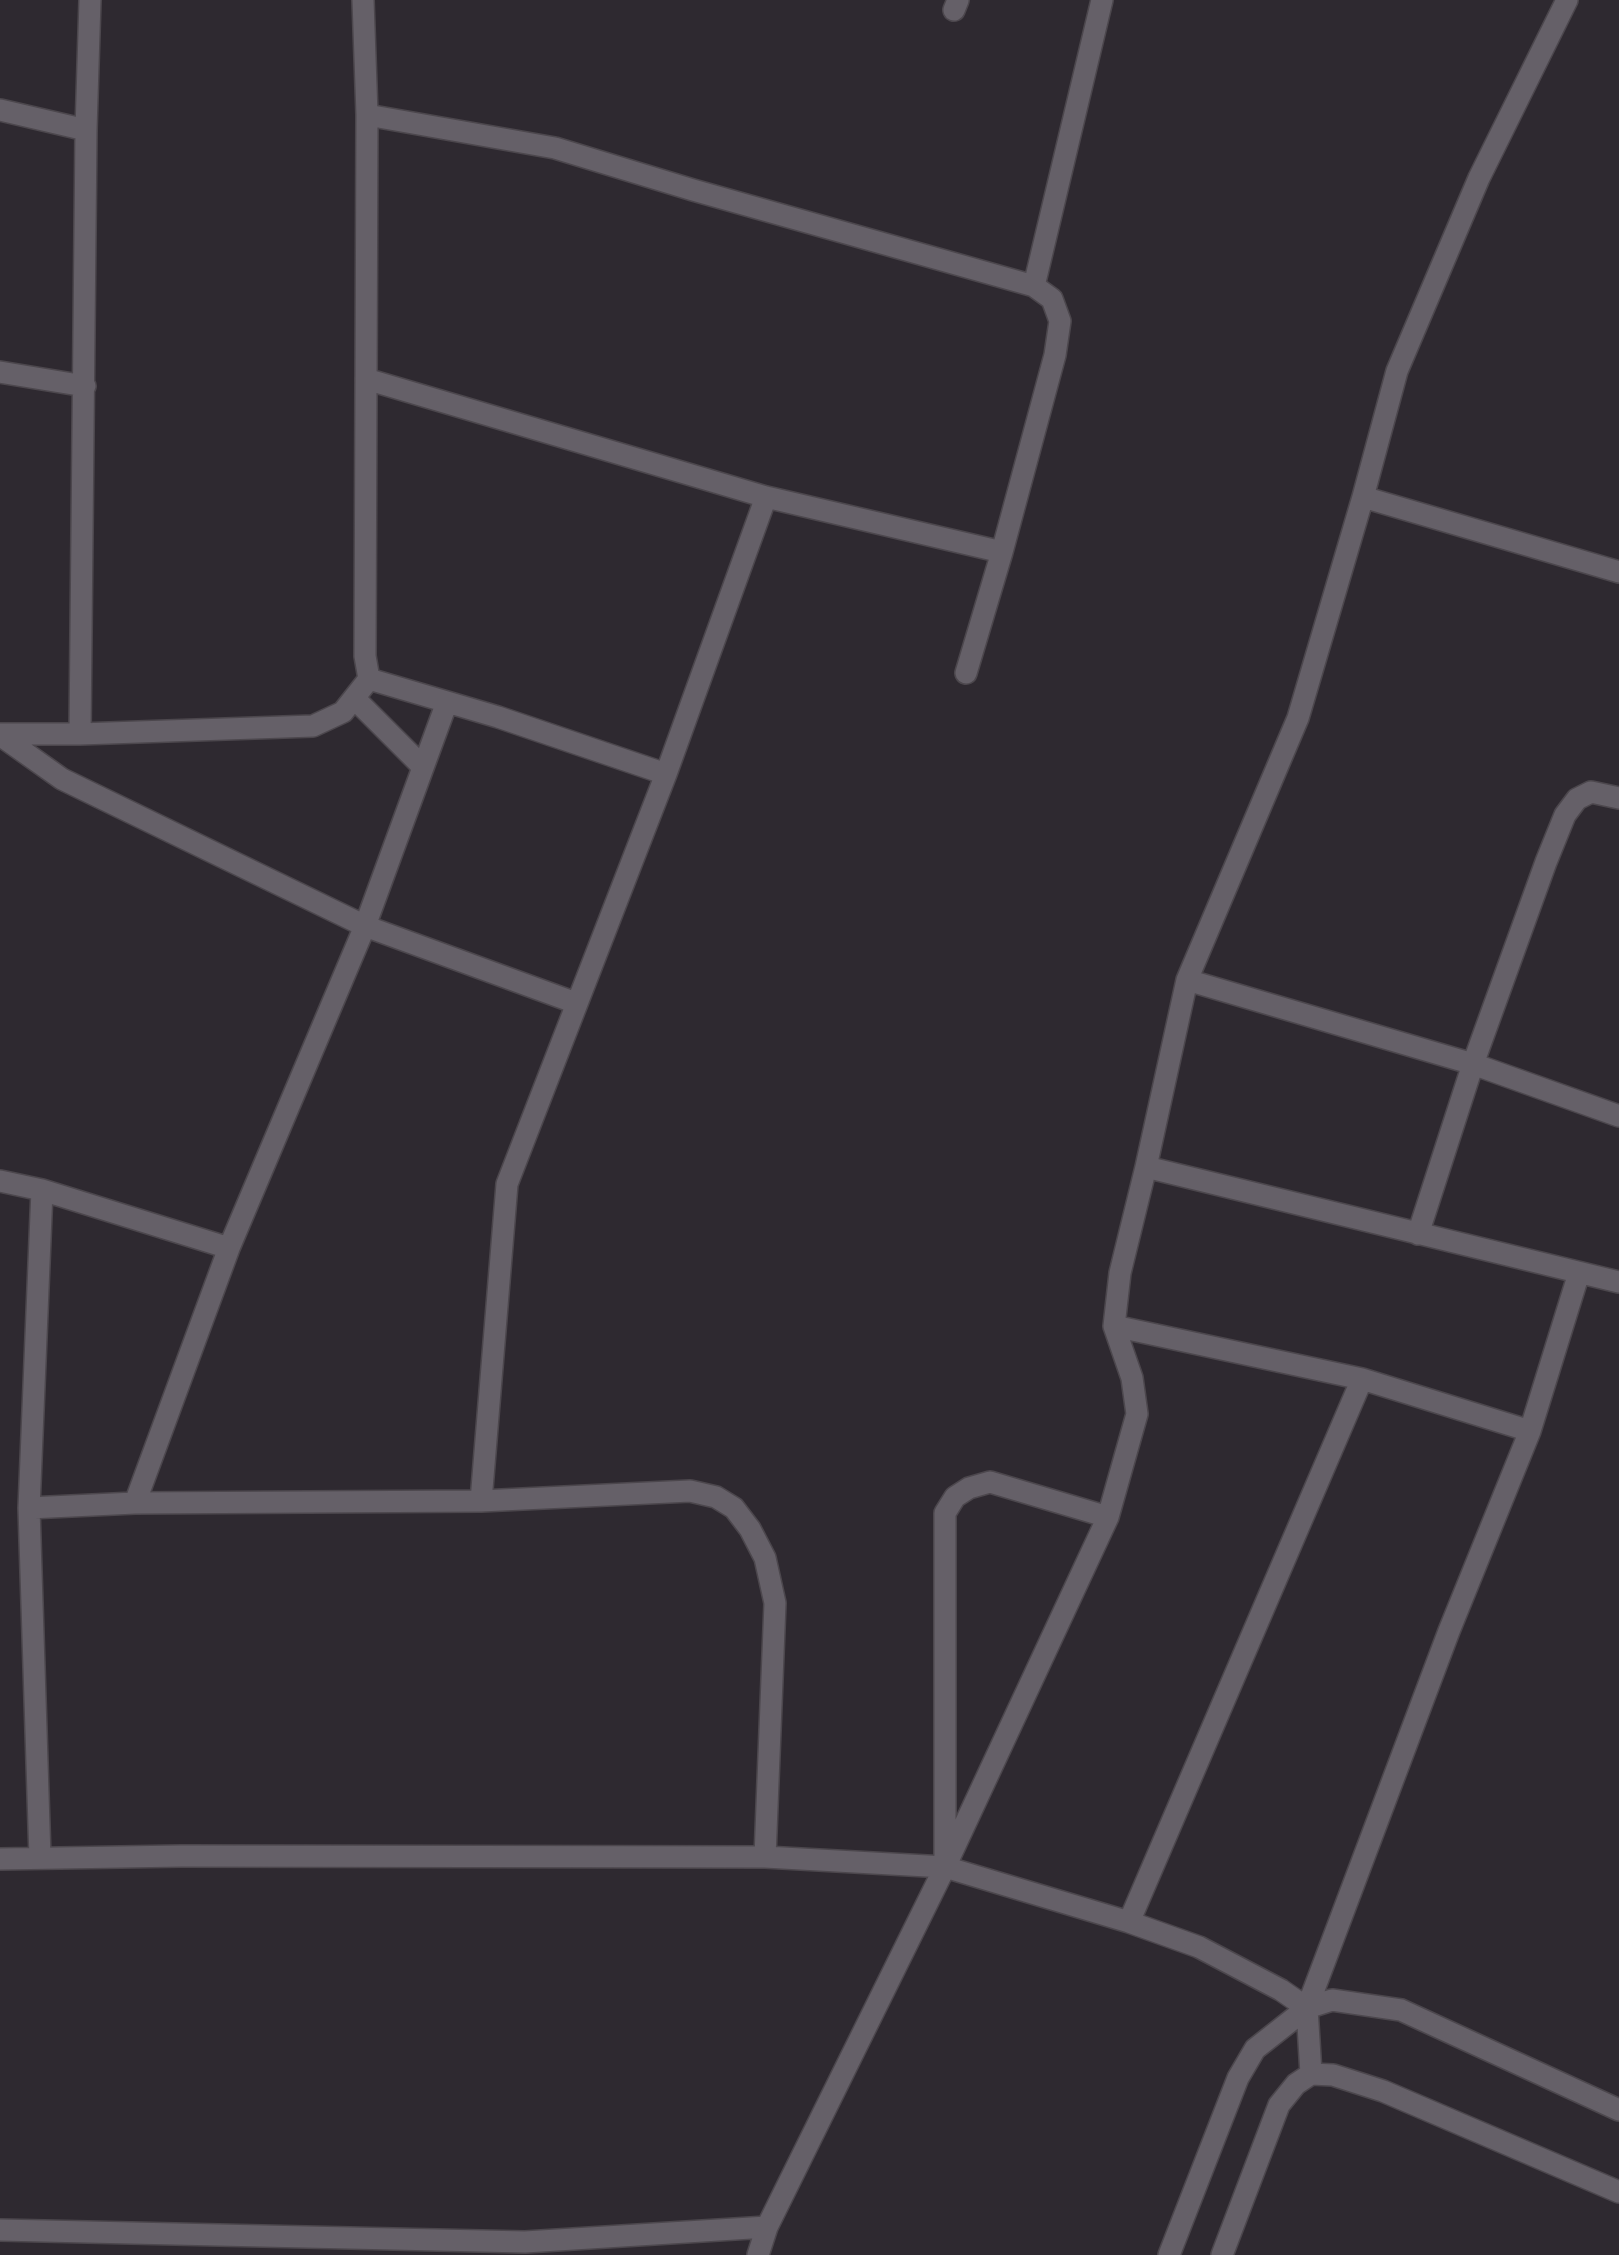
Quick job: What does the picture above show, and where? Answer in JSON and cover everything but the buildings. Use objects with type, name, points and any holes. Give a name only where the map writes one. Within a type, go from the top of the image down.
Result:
[{"type":"street","points":[[80,734],[86,130],[90,0]]},
{"type":"street","points":[[0,735],[313,726],[343,712],[369,679],[365,656],[367,115],[363,0]]},
{"type":"street","points":[[1034,286],[1102,0]]},
{"type":"street","points":[[758,2255],[768,2227],[945,1867],[1108,1517],[1137,1414],[1132,1378],[1114,1326],[1120,1273],[1187,980],[1298,718],[1397,371],[1479,178],[1567,0]]},
{"type":"street","points":[[0,110],[86,130]]},
{"type":"street","points":[[367,115],[555,148],[693,190],[1034,286],[1052,299],[1060,321],[1055,355],[966,673]]},
{"type":"street","points":[[0,372],[85,386]]},
{"type":"street","points":[[366,379],[766,497],[1002,552]]},
{"type":"street","points":[[1363,496],[1619,572]]},
{"type":"street","points":[[481,1501],[507,1184],[666,774],[766,497]]},
{"type":"street","points":[[369,679],[666,774]]},
{"type":"street","points":[[354,698],[424,767]]},
{"type":"street","points":[[135,1503],[229,1248],[365,926],[447,702]]},
{"type":"street","points":[[0,735],[62,779],[365,926],[576,1003]]},
{"type":"street","points":[[1418,1234],[1473,1065],[1546,862],[1566,815],[1577,799],[1591,792],[1619,798]]},
{"type":"street","points":[[1187,980],[1473,1065],[1619,1116]]},
{"type":"street","points":[[1146,1167],[1619,1282]]},
{"type":"street","points":[[0,1181],[42,1190],[229,1248]]},
{"type":"street","points":[[40,1858],[29,1508],[42,1190]]},
{"type":"street","points":[[1311,2074],[1307,2008],[1449,1631],[1530,1431],[1579,1273]]},
{"type":"street","points":[[1114,1326],[1362,1379],[1530,1431]]},
{"type":"street","points":[[1129,1922],[1362,1379]]},
{"type":"street","points":[[945,1867],[945,1513],[955,1497],[969,1488],[990,1482],[1108,1517]]},
{"type":"street","points":[[29,1508],[135,1503],[481,1501],[690,1491],[716,1497],[734,1508],[750,1529],[765,1559],[775,1603],[765,1857]]},
{"type":"street","points":[[0,1859],[181,1856],[765,1857],[945,1867],[1129,1922],[1199,1947],[1281,1990],[1307,2008]]},
{"type":"street","points":[[1170,2255],[1238,2078],[1255,2049],[1307,2008],[1332,2000],[1401,2010],[1619,2109]]},
{"type":"street","points":[[1222,2255],[1279,2105],[1296,2084],[1311,2074],[1333,2075],[1382,2091],[1619,2192]]},
{"type":"street","points":[[0,2230],[522,2248],[768,2227]]}]
